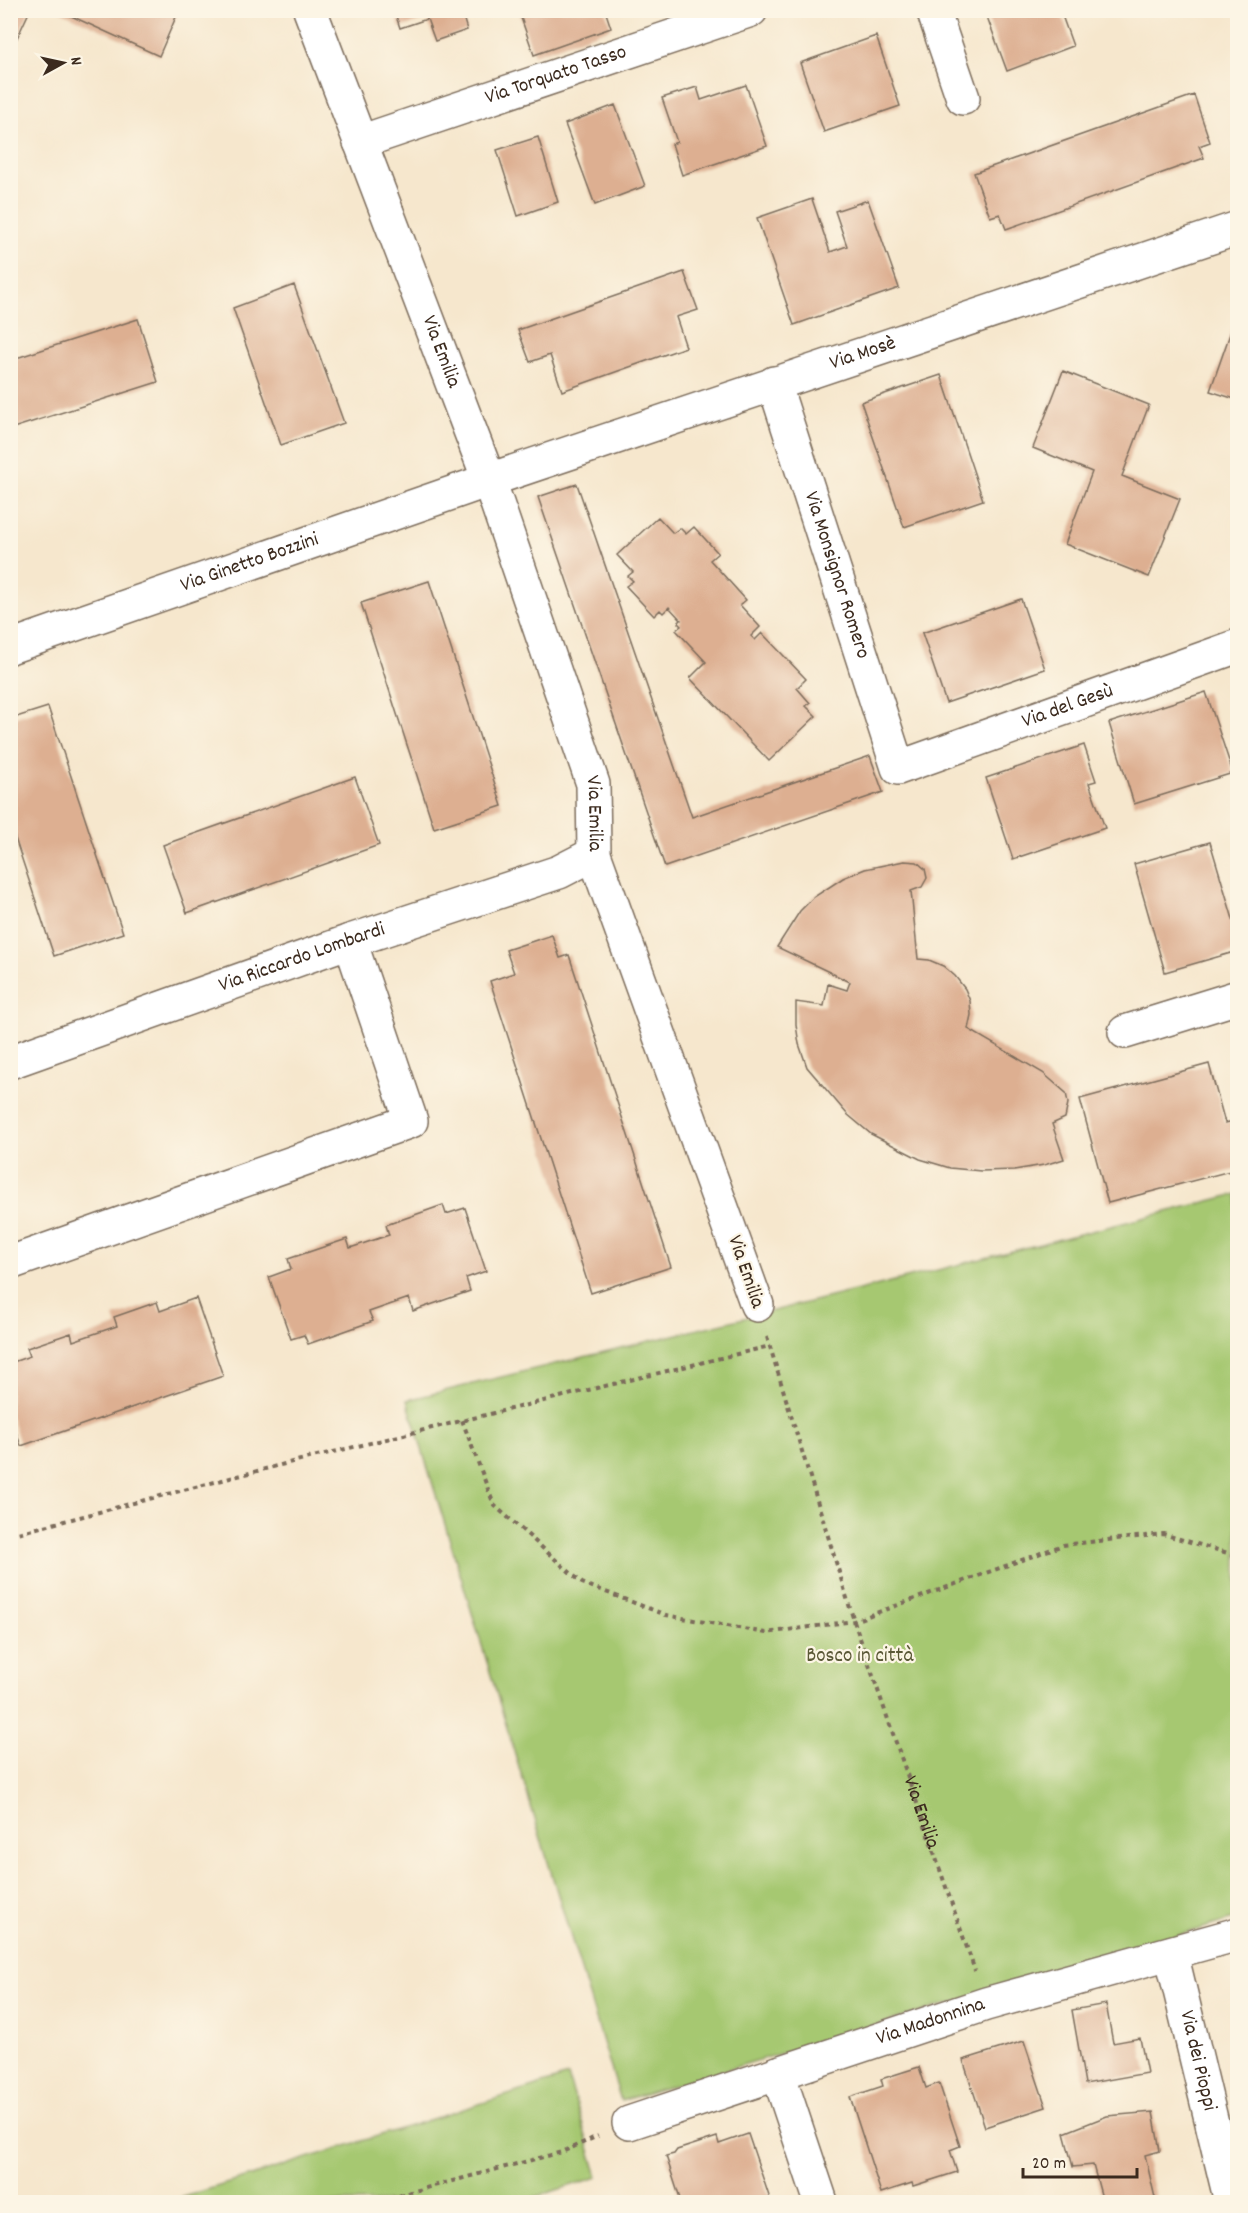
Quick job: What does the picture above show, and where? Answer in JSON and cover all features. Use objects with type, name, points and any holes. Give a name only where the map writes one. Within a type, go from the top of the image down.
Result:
[{"type":"street","name":"Via Emilia","points":[[310,10],[489,480],[593,784],[594,854],[758,1305]]},
{"type":"street","name":"Via Torquato Tasso","points":[[360,142],[751,10]]},
{"type":"street","points":[[933,10],[963,98]]},
{"type":"street","name":"Via Mosè","points":[[489,480],[1238,228]]},
{"type":"street","name":"Via Monsignor Romero","points":[[774,383],[898,768]]},
{"type":"street","name":"Via Ginetto Bozzini","points":[[10,647],[489,480]]},
{"type":"street","name":"Via del Gesù","points":[[898,768],[1238,646]]},
{"type":"street","name":"Via Riccardo Lombardi","points":[[10,1062],[350,941],[559,872],[594,854]]},
{"type":"street","points":[[10,1263],[411,1121],[350,941]]},
{"type":"street","points":[[1125,1032],[1238,997]]},
{"type":"street","name":"Via Madonnina","points":[[629,2123],[986,2004],[1238,1934]]},
{"type":"street","name":"Via dei Pioppi","points":[[1171,1953],[1231,2202]]},
{"type":"street","points":[[778,2073],[821,2202]]},
{"type":"path","name":"Via Emilia","points":[[758,1305],[854,1621],[986,2004]]},
{"type":"path","points":[[10,1535],[292,1462],[770,1346]]},
{"type":"path","points":[[462,1420],[494,1504],[582,1583],[666,1615],[766,1633],[854,1621],[1062,1545],[1163,1534],[1238,1556]]},
{"type":"path","points":[[373,2202],[562,2152],[629,2123]]},
{"type":"green space","name":"Bosco in città","points":[[1237,1194],[1237,1918],[621,2101],[407,1400],[863,1289]]},
{"type":"green space","points":[[568,2076],[598,2177],[519,2202],[168,2202]]},
{"type":"building","points":[[10,10],[30,10],[10,53]]},
{"type":"building","points":[[58,10],[179,10],[159,56]]},
{"type":"building","points":[[394,10],[461,10],[467,30],[435,41],[427,19],[400,28]]},
{"type":"building","points":[[522,10],[605,10],[611,28],[534,55],[519,12]]},
{"type":"building","points":[[997,10],[1060,10],[1073,46],[1007,71],[986,14]]},
{"type":"building","points":[[876,36],[900,106],[824,132],[800,63]]},
{"type":"building","points":[[746,85],[767,146],[682,175],[672,144],[677,142],[662,98],[697,87],[701,100]]},
{"type":"building","points":[[1194,95],[1210,142],[1199,146],[1204,158],[1006,229],[1000,214],[990,217],[974,173]]},
{"type":"building","points":[[615,105],[645,186],[595,205],[565,124]]},
{"type":"building","points":[[538,137],[558,202],[518,216],[497,150]]},
{"type":"building","points":[[812,199],[830,252],[847,246],[835,211],[868,200],[899,288],[794,325],[757,218]]},
{"type":"building","points":[[684,272],[698,310],[676,317],[686,347],[562,391],[550,355],[530,362],[518,330]]},
{"type":"building","points":[[294,285],[344,423],[281,445],[233,308]]},
{"type":"building","points":[[1238,311],[1238,400],[1210,391]]},
{"type":"building","points":[[138,319],[158,382],[10,429],[10,360]]},
{"type":"building","points":[[1063,371],[1149,405],[1122,476],[1180,499],[1149,577],[1065,544],[1092,472],[1033,448]]},
{"type":"building","points":[[941,375],[983,500],[904,527],[861,402]]},
{"type":"building","points":[[577,484],[692,817],[870,756],[883,792],[665,867],[538,497]]},
{"type":"building","points":[[658,517],[673,533],[680,528],[686,534],[694,527],[718,553],[710,560],[746,600],[740,605],[760,627],[751,636],[755,640],[762,633],[806,679],[797,688],[810,703],[806,706],[816,716],[769,761],[690,678],[706,662],[676,630],[681,626],[678,623],[681,620],[669,607],[663,613],[660,610],[654,616],[626,586],[633,581],[628,576],[633,572],[617,555]]},
{"type":"building","points":[[429,581],[502,806],[434,828],[361,603]]},
{"type":"building","points":[[1021,599],[1045,669],[946,703],[922,633]]},
{"type":"building","points":[[1206,692],[1233,773],[1134,804],[1109,723]]},
{"type":"building","points":[[48,707],[123,933],[54,956],[10,823],[10,719]]},
{"type":"building","points":[[1084,745],[1096,781],[1089,783],[1105,828],[1013,859],[986,778]]},
{"type":"building","points":[[355,777],[379,845],[187,913],[163,845]]},
{"type":"building","points":[[1210,842],[1238,936],[1238,951],[1165,972],[1134,864]]},
{"type":"building","points":[[904,861],[917,862],[925,869],[927,878],[922,887],[911,891],[918,959],[929,960],[943,966],[965,989],[970,1001],[971,1015],[968,1029],[1043,1073],[1066,1093],[1068,1103],[1065,1118],[1052,1124],[1064,1159],[1014,1170],[981,1171],[950,1168],[920,1159],[871,1134],[847,1114],[807,1067],[799,1044],[796,1002],[824,1006],[828,984],[847,990],[850,982],[777,947],[800,911],[814,897],[843,878],[865,869]]},
{"type":"building","points":[[552,935],[560,958],[569,955],[671,1267],[591,1293],[490,981],[514,973],[506,950]]},
{"type":"building","points":[[1209,1064],[1225,1123],[1238,1120],[1238,1169],[1108,1203],[1080,1099]]},
{"type":"building","points":[[443,1205],[446,1214],[465,1208],[486,1271],[466,1278],[470,1291],[413,1311],[409,1298],[369,1312],[373,1321],[308,1344],[304,1335],[291,1339],[269,1277],[291,1269],[288,1259],[347,1239],[350,1248],[389,1235],[386,1225]]},
{"type":"building","points":[[196,1298],[223,1376],[21,1446],[10,1415],[10,1363],[30,1356],[27,1348],[71,1333],[73,1341],[117,1326],[114,1317],[157,1302],[160,1311]]},
{"type":"building","points":[[1106,2004],[1113,2043],[1140,2038],[1147,2073],[1085,2084],[1072,2010]]},
{"type":"building","points":[[1024,2041],[1046,2107],[985,2127],[963,2060]]},
{"type":"building","points":[[919,2067],[926,2088],[939,2083],[960,2146],[950,2150],[957,2172],[881,2193],[850,2097],[883,2086],[881,2079]]},
{"type":"building","points":[[1153,2112],[1160,2151],[1145,2155],[1156,2202],[1103,2202],[1093,2165],[1073,2167],[1064,2133],[1107,2116]]},
{"type":"building","points":[[748,2134],[771,2202],[681,2202],[666,2156],[717,2137],[719,2144]]}]
